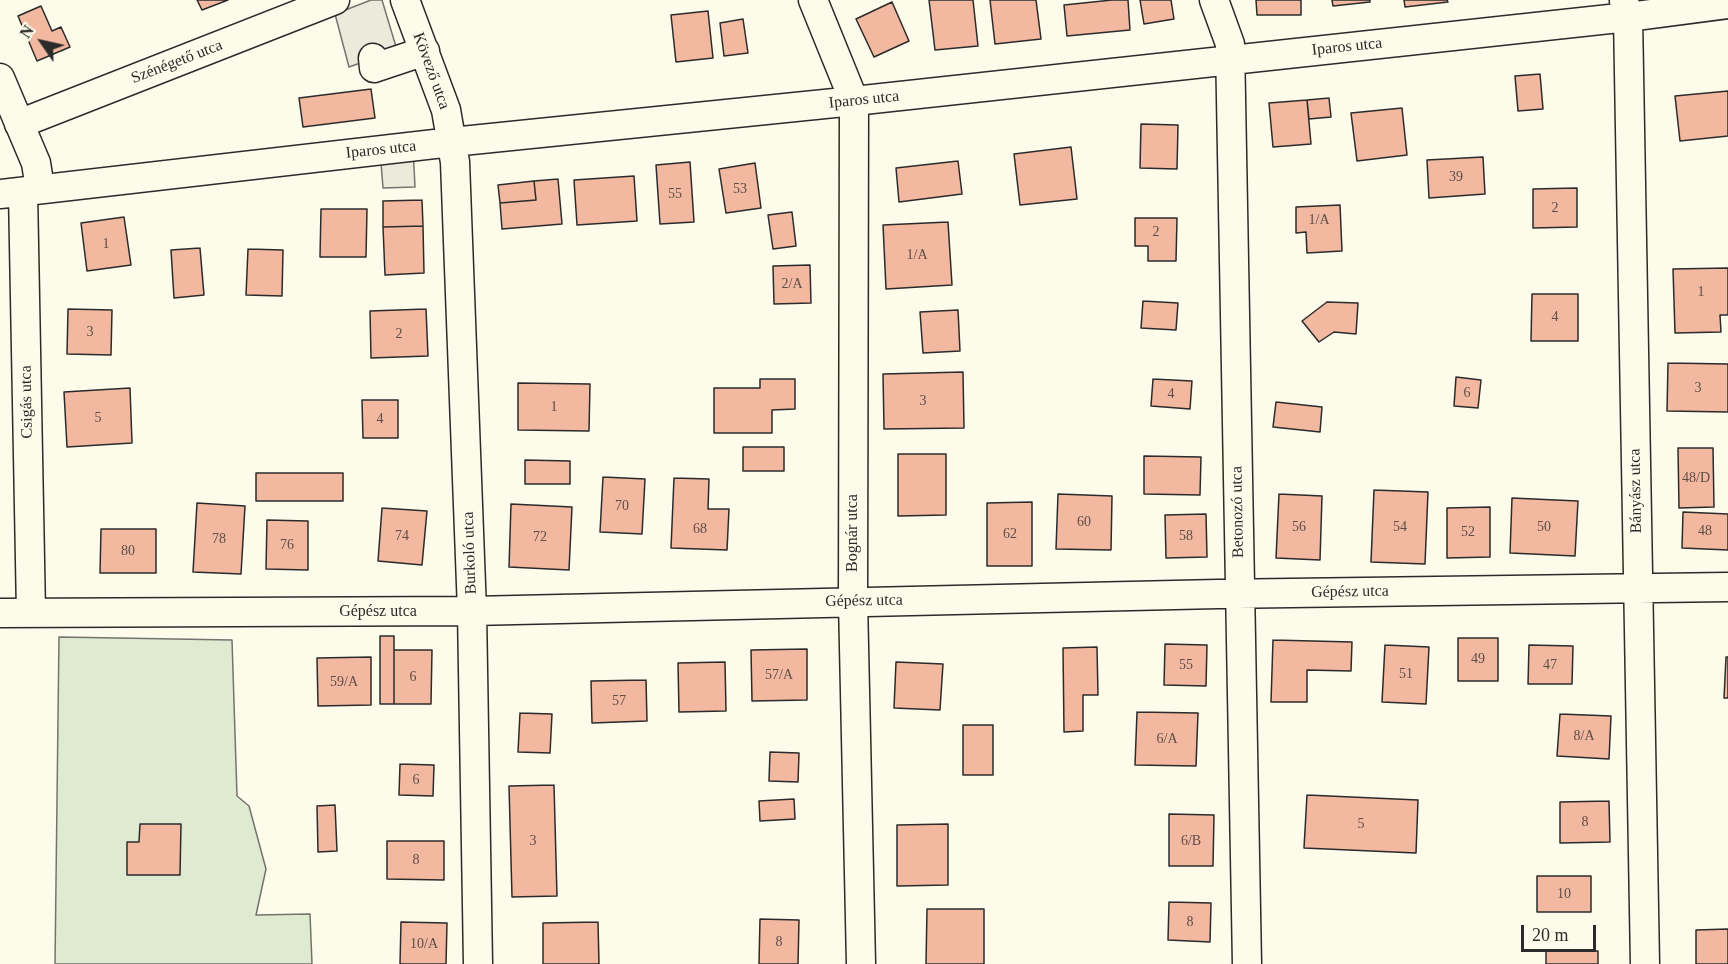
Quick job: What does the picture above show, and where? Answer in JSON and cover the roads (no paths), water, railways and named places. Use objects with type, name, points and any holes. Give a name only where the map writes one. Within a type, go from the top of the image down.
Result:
[{"type":"street","name":"Szénégető utca","points":[[19,124],[335,0]]},
{"type":"street","name":"Kövező utca","points":[[405,0],[446,110],[452,142]]},
{"type":"street","points":[[813,0],[854,101]]},
{"type":"street","name":"Betonozó utca","points":[[1214,0],[1230,45],[1247,964]]},
{"type":"street","name":"Iparos utca","points":[[21,191],[452,142],[854,101],[1230,59],[1626,9],[1728,4]]},
{"type":"street","name":"Bányász utca","points":[[1626,9],[1645,964]]},
{"type":"street","points":[[373,58],[374,68],[425,51]]},
{"type":"street","name":"Csigás utca","points":[[0,78],[36,163],[21,191],[31,613]]},
{"type":"street","name":"Bognár utca","points":[[854,101],[853,601],[861,964]]},
{"type":"street","name":"Burkoló utca","points":[[452,142],[455,162],[472,611],[478,964]]},
{"type":"street","name":"Gépész utca","points":[[0,613],[472,611],[853,601],[1728,588]]}]
